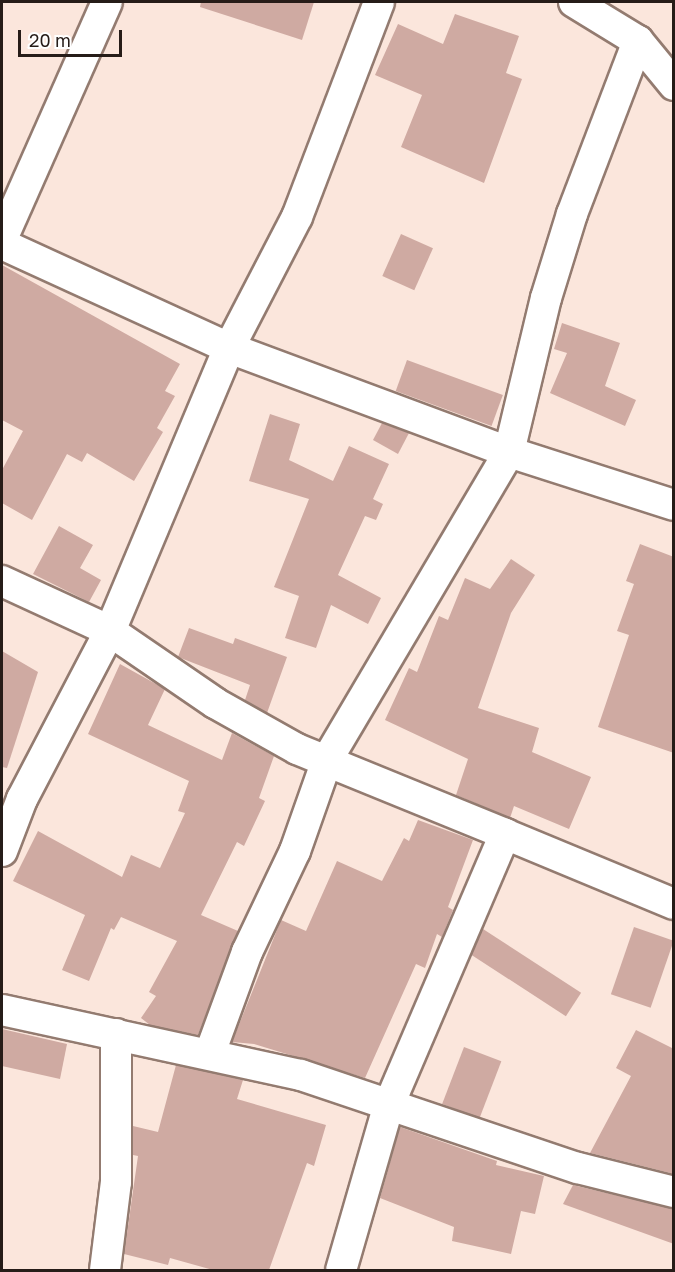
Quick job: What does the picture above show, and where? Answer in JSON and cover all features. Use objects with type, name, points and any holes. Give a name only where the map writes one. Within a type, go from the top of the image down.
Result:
[{"type":"street","points":[[2,239],[107,2]]},
{"type":"street","points":[[2,850],[22,799],[110,631],[229,348],[297,217],[379,2]]},
{"type":"street","points":[[574,2],[638,41],[674,85]]},
{"type":"street","points":[[210,1053],[247,952],[296,851],[327,760],[509,452],[546,298],[572,214],[638,41]]},
{"type":"street","points":[[2,244],[229,348],[509,452],[674,505]]},
{"type":"street","points":[[2,580],[110,631],[215,703],[297,749],[674,904]]},
{"type":"street","points":[[341,1270],[389,1104],[505,834]]},
{"type":"street","points":[[2,1011],[210,1053],[301,1075],[578,1168],[674,1192]]},
{"type":"street","points":[[105,1270],[116,1182],[116,1034]]},
{"type":"building","points":[[201,2],[314,2],[302,40],[200,7]]},
{"type":"building","points":[[455,14],[519,36],[506,73],[522,79],[484,183],[401,147],[422,95],[375,75],[398,24],[443,44]]},
{"type":"building","points":[[401,234],[433,248],[414,290],[382,276]]},
{"type":"building","points":[[2,265],[180,364],[165,391],[175,396],[157,428],[163,432],[134,481],[87,453],[82,462],[67,454],[32,520],[2,503],[2,470],[23,431],[2,420]]},
{"type":"building","points":[[562,323],[620,343],[605,386],[636,400],[625,426],[550,393],[567,353],[554,349]]},
{"type":"building","points":[[407,360],[503,395],[492,426],[396,391]]},
{"type":"building","points":[[270,414],[300,424],[289,460],[333,481],[349,446],[389,464],[373,499],[383,504],[376,520],[365,516],[338,575],[381,598],[368,624],[331,605],[316,648],[285,638],[299,596],[274,587],[309,499],[249,481]]},
{"type":"building","points":[[382,423],[409,433],[398,454],[373,440]]},
{"type":"building","points":[[59,526],[93,545],[80,568],[101,580],[89,602],[33,574]]},
{"type":"building","points":[[640,544],[674,557],[674,753],[598,727],[629,635],[617,631],[634,584],[626,581]]},
{"type":"building","points":[[511,559],[535,575],[511,613],[478,708],[539,728],[532,752],[591,777],[569,829],[514,806],[510,818],[456,795],[468,759],[385,720],[409,668],[417,672],[439,616],[448,620],[465,578],[490,589]]},
{"type":"building","points":[[189,628],[233,644],[235,638],[287,657],[267,713],[245,700],[250,685],[178,657]]},
{"type":"building","points":[[2,651],[38,672],[7,768],[2,767]]},
{"type":"building","points":[[120,664],[165,689],[148,725],[222,760],[232,733],[274,756],[259,798],[265,801],[244,846],[237,842],[201,915],[238,931],[198,1035],[150,1025],[141,1018],[156,996],[149,992],[177,941],[121,917],[114,930],[111,928],[89,981],[62,970],[85,915],[13,881],[38,831],[122,877],[131,855],[160,868],[185,813],[178,811],[189,781],[88,734]]},
{"type":"building","points":[[418,820],[473,840],[448,907],[453,910],[442,937],[437,934],[425,968],[416,964],[365,1078],[254,1044],[232,1042],[281,920],[306,931],[337,861],[382,881],[404,838],[409,841]]},
{"type":"building","points":[[634,927],[674,941],[651,1008],[611,994]]},
{"type":"building","points":[[483,929],[581,993],[566,1016],[468,952]]},
{"type":"building","points":[[2,1029],[67,1044],[60,1079],[2,1066]]},
{"type":"building","points":[[636,1030],[674,1049],[674,1174],[590,1153],[631,1076],[616,1068]]},
{"type":"building","points":[[464,1047],[501,1061],[479,1118],[442,1104]]},
{"type":"building","points":[[176,1065],[243,1080],[237,1099],[326,1125],[314,1166],[307,1163],[269,1270],[213,1270],[170,1258],[168,1265],[124,1254],[138,1156],[133,1155],[133,1126],[158,1132]]},
{"type":"building","points":[[400,1127],[497,1161],[496,1165],[544,1176],[535,1214],[521,1211],[511,1254],[452,1241],[454,1227],[380,1198]]},
{"type":"building","points":[[573,1185],[674,1209],[674,1244],[563,1204]]}]
